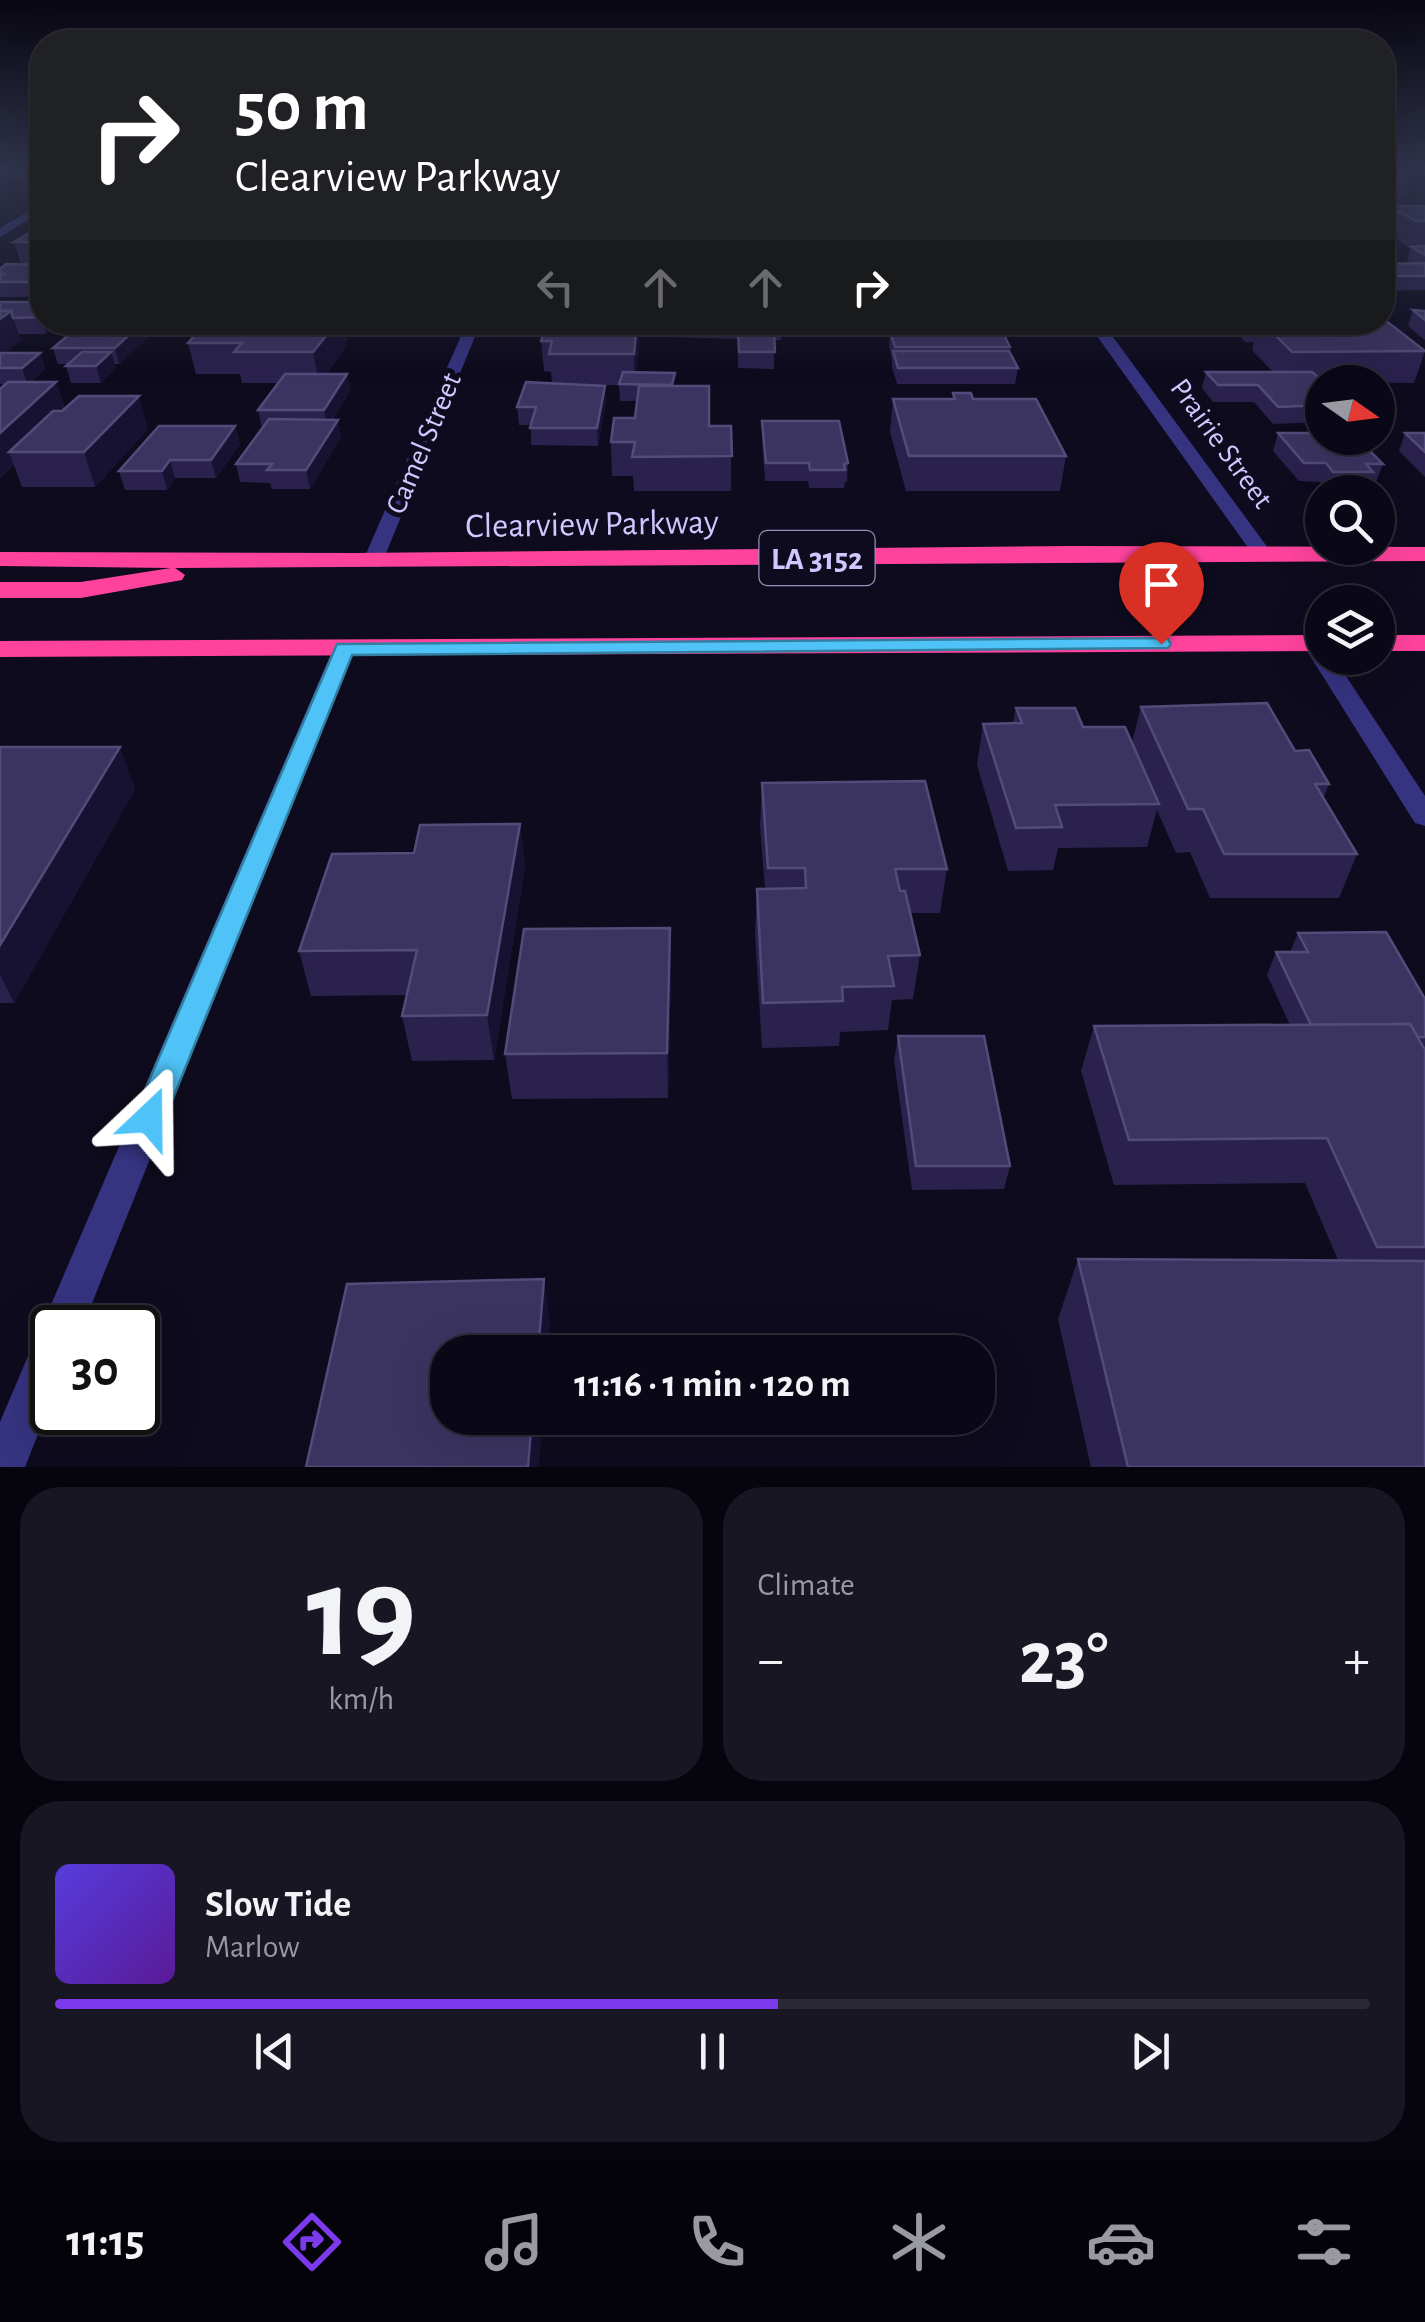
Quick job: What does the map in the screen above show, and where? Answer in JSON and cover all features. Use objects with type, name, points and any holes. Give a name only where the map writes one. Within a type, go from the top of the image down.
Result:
[{"type":"highway","name":"Clearview Parkway","points":[[0,560],[372,563],[1262,552],[1425,554]]},
{"type":"highway","points":[[0,590],[81,590],[235,563]]},
{"type":"highway","points":[[0,649],[1305,643]]},
{"type":"highway","points":[[1395,643],[1425,643]]},
{"type":"street","name":"Camel Street","points":[[372,563],[468,335]]},
{"type":"street","name":"Prairie Street","points":[[1103,335],[1262,552]]},
{"type":"street","points":[[72,1305],[344,649]]},
{"type":"street","points":[[1338,675],[1425,817]]},
{"type":"street","points":[[3,1467],[30,1402]]},
{"type":"building","points":[[25,235],[30,235],[30,242],[14,242]]},
{"type":"building","points":[[1425,246],[1425,255],[1411,247]]},
{"type":"building","points":[[1425,263],[1425,276],[1395,276],[1395,264]]},
{"type":"building","points":[[6,264],[30,265],[30,282],[0,282],[0,269]]},
{"type":"building","points":[[0,302],[30,302],[30,317],[13,318],[11,311],[0,311]]},
{"type":"building","points":[[1395,328],[1425,351],[1292,352],[1275,335],[1395,335]]},
{"type":"building","points":[[68,335],[129,335],[115,348],[53,348]]},
{"type":"building","points":[[195,335],[327,335],[313,352],[234,352],[242,343],[188,343]]},
{"type":"building","points":[[543,335],[636,335],[634,354],[549,354],[552,341],[541,341]]},
{"type":"building","points":[[738,335],[774,335],[775,352],[739,352]]},
{"type":"building","points":[[891,335],[1004,335],[1010,347],[895,347]]},
{"type":"building","points":[[893,351],[1009,351],[1018,368],[898,368]]},
{"type":"building","points":[[82,352],[111,352],[96,366],[66,366]]},
{"type":"building","points":[[0,353],[40,353],[22,368],[0,368]]},
{"type":"building","points":[[623,372],[675,373],[672,385],[619,384]]},
{"type":"building","points":[[1206,372],[1305,372],[1305,406],[1278,407],[1258,385],[1218,385]]},
{"type":"building","points":[[285,374],[347,374],[324,410],[258,410]]},
{"type":"building","points":[[8,382],[56,382],[0,433],[0,389]]},
{"type":"building","points":[[526,382],[605,386],[597,428],[530,428],[536,407],[517,407]]},
{"type":"building","points":[[639,386],[709,386],[709,426],[731,426],[732,456],[632,457],[635,442],[611,442],[614,418],[635,418]]},
{"type":"building","points":[[953,393],[971,393],[973,399],[1036,399],[1066,456],[909,456],[893,399],[955,399]]},
{"type":"building","points":[[79,396],[139,396],[84,452],[9,452],[53,411],[62,411]]},
{"type":"building","points":[[269,419],[338,420],[306,470],[267,470],[272,464],[236,464]]},
{"type":"building","points":[[762,421],[839,421],[848,463],[844,464],[845,470],[810,470],[809,463],[766,463]]},
{"type":"building","points":[[159,426],[235,426],[211,460],[170,460],[162,471],[119,471]]},
{"type":"building","points":[[1278,433],[1305,433],[1305,455],[1374,455],[1383,464],[1366,464],[1373,472],[1333,472],[1326,463],[1304,463]]},
{"type":"building","points":[[1405,433],[1425,433],[1425,452]]},
{"type":"building","points":[[1267,703],[1295,751],[1309,750],[1329,784],[1315,784],[1357,854],[1224,854],[1203,809],[1188,809],[1141,707]]},
{"type":"building","points":[[1016,708],[1075,708],[1083,727],[1125,727],[1159,804],[1055,805],[1062,827],[1016,828],[983,724],[1022,723]]},
{"type":"building","points":[[0,747],[120,747],[0,945]]},
{"type":"building","points":[[925,781],[947,869],[895,869],[900,891],[905,891],[920,955],[888,956],[894,986],[842,987],[843,1001],[763,1003],[757,889],[806,888],[805,868],[768,868],[762,783]]},
{"type":"building","points":[[520,824],[487,1015],[402,1016],[417,950],[299,951],[332,854],[414,853],[420,825]]},
{"type":"building","points":[[670,928],[667,1053],[505,1054],[524,929]]},
{"type":"building","points":[[1386,932],[1425,999],[1425,1037],[1418,1037],[1410,1024],[1311,1025],[1276,952],[1308,952],[1298,933]]},
{"type":"building","points":[[1410,1024],[1425,1050],[1425,1247],[1377,1247],[1327,1138],[1129,1140],[1094,1026]]},
{"type":"building","points":[[898,1036],[984,1036],[1010,1166],[916,1166]]},
{"type":"building","points":[[1078,1259],[1425,1261],[1425,1467],[1128,1467]]},
{"type":"building","points":[[544,1279],[539,1335],[430,1335],[430,1435],[531,1435],[528,1467],[306,1467],[347,1284]]},
{"type":"route","points":[[149,1118],[344,649],[1161,644]]}]
